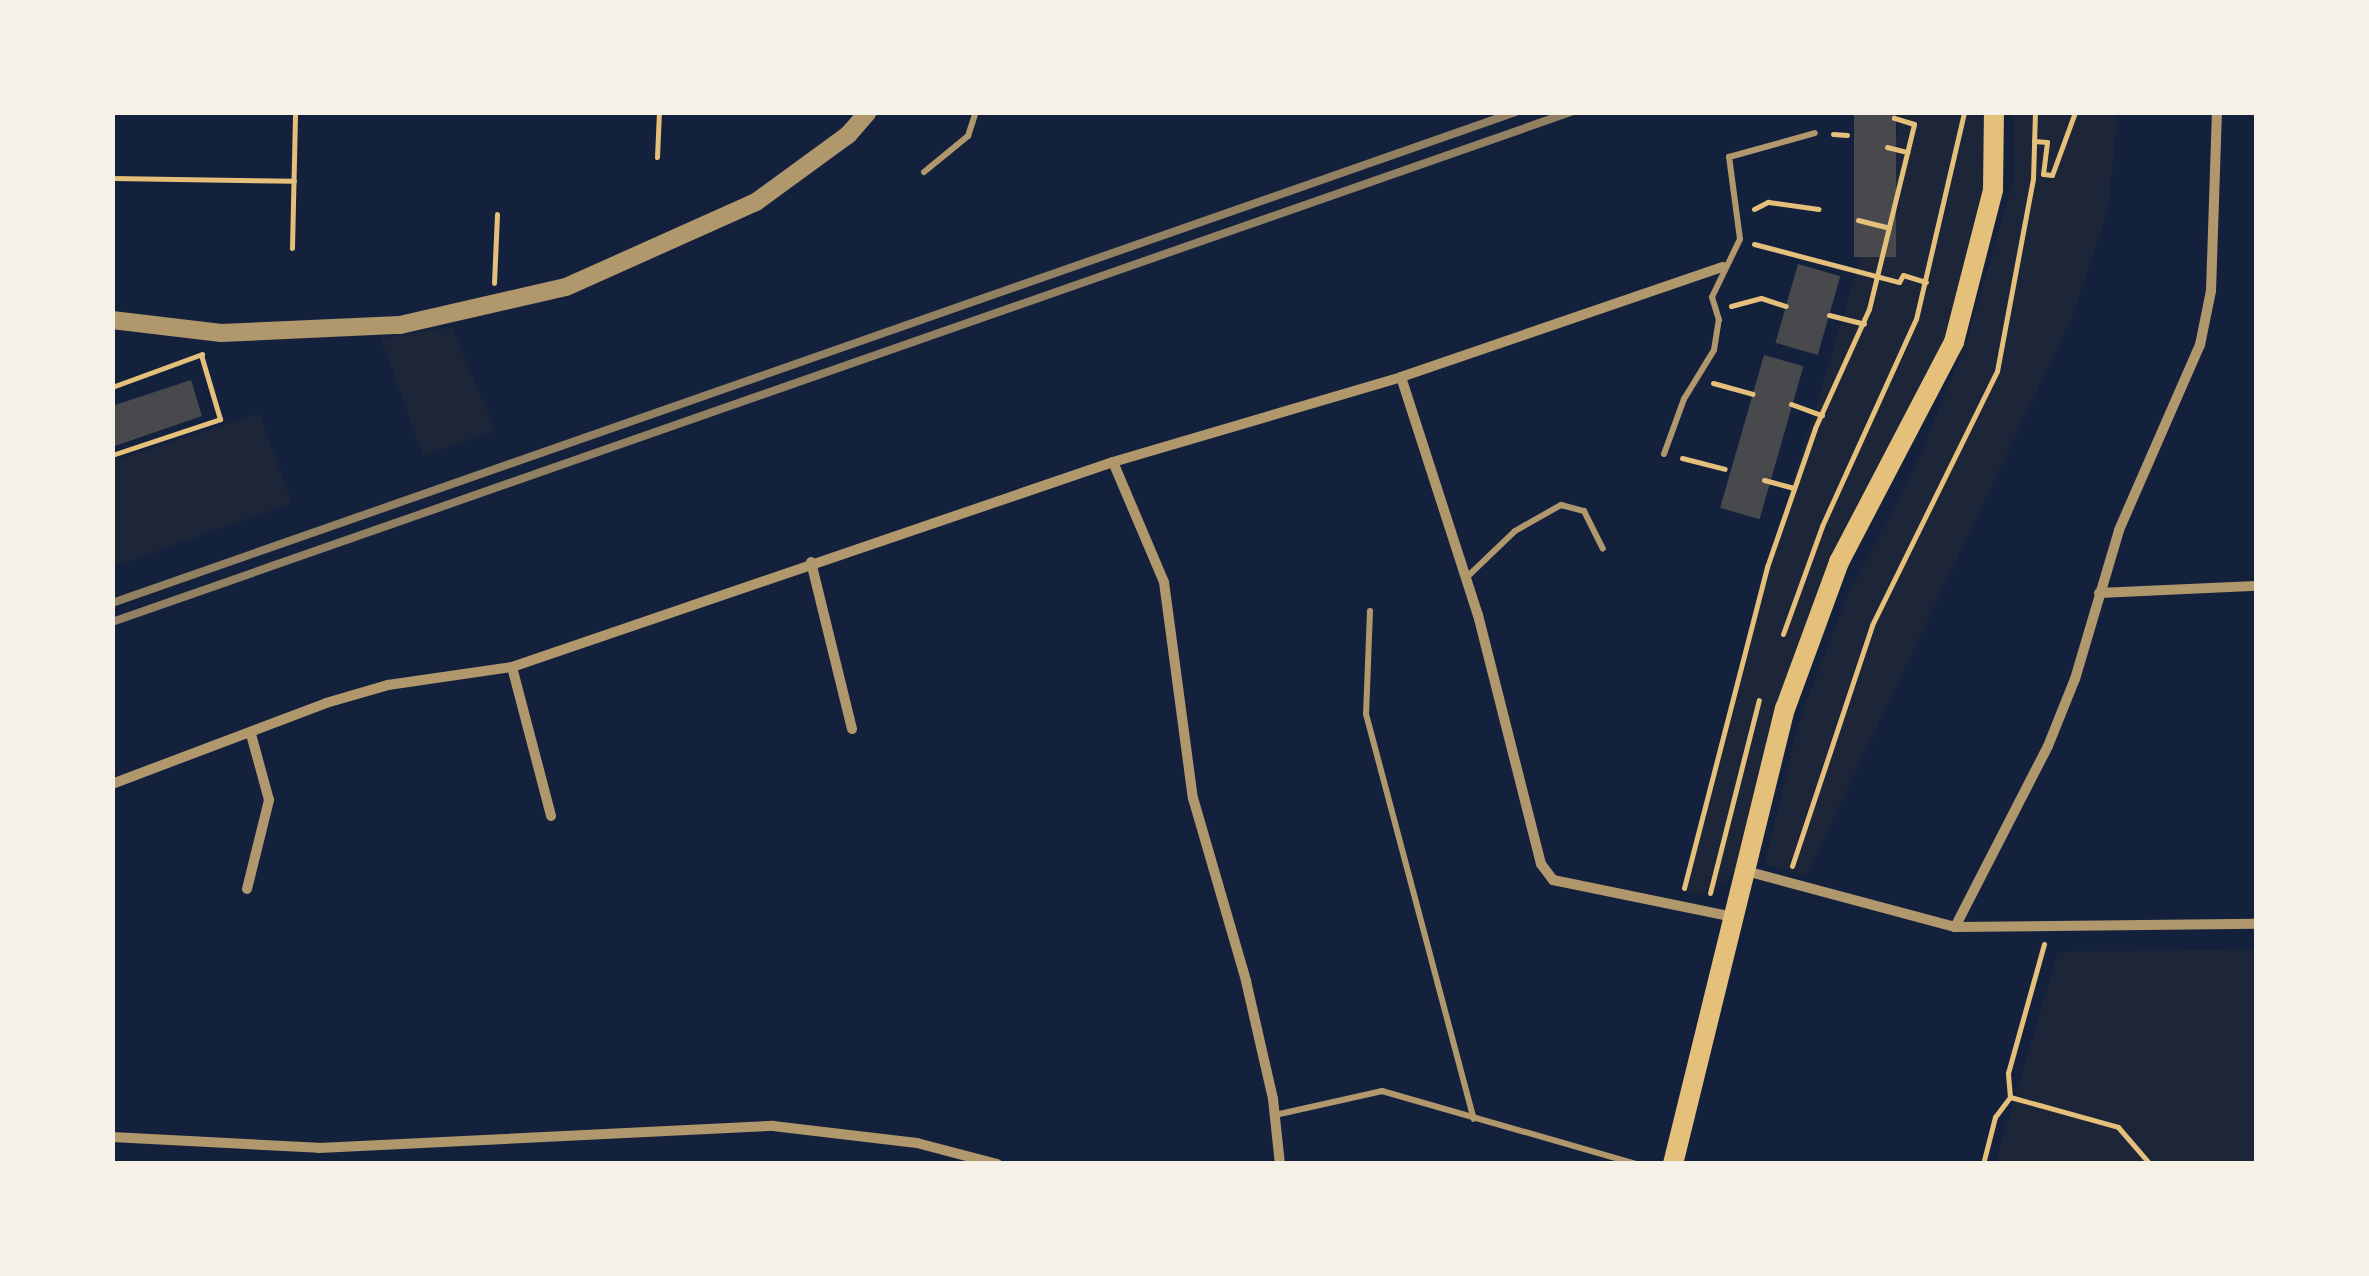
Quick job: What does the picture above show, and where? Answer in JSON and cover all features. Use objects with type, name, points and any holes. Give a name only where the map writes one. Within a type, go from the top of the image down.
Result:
[{"type":"main road","points":[[1672,1164],[1746,871],[1763,783],[1829,589],[1954,342],[1993,190],[1994,112]]},
{"type":"street","points":[[112,320],[220,333],[400,325],[566,287],[756,202],[819,158],[868,112]]},
{"type":"street","points":[[1956,927],[2048,746],[2119,530],[2200,345],[2212,291],[2217,112]]},
{"type":"street","points":[[112,784],[388,684],[512,667],[1113,462],[1401,377],[1723,267]]},
{"type":"street","points":[[1401,377],[1466,578],[1541,864],[1552,880],[1734,917]]},
{"type":"street","points":[[1113,462],[1164,582],[1193,798],[1246,981],[1275,1115],[1280,1164]]},
{"type":"street","points":[[811,562],[852,729]]},
{"type":"street","points":[[2099,593],[2256,586]]},
{"type":"street","points":[[512,667],[551,816]]},
{"type":"street","points":[[247,888],[268,800],[251,734]]},
{"type":"street","points":[[1746,871],[1956,927],[2256,924]]},
{"type":"street","points":[[112,1137],[320,1148],[772,1126],[917,1143],[997,1164]]},
{"type":"street","points":[[316,1164],[320,1148]]},
{"type":"lane","points":[[924,172],[968,136],[976,113]]},
{"type":"lane","points":[[1664,454],[1696,378],[1714,350],[1719,320],[1712,297],[1723,267],[1740,239],[1742,214],[1729,157],[1815,132]]},
{"type":"lane","points":[[1466,578],[1516,531],[1561,505],[1584,511],[1603,549]]},
{"type":"lane","points":[[1370,612],[1366,714],[1474,1120]]},
{"type":"lane","points":[[1275,1115],[1382,1092],[1636,1164]]},
{"type":"path","points":[[292,248],[294,112]]},
{"type":"path","points":[[657,157],[659,112]]},
{"type":"path","points":[[1868,422],[1926,282],[1964,112]]},
{"type":"path","points":[[1787,883],[1872,625],[1997,371],[2013,308],[2034,142],[2034,112]]},
{"type":"path","points":[[2034,142],[2047,142],[2043,174],[2052,176],[2075,112]]},
{"type":"path","points":[[1680,905],[1764,576],[1822,415],[1864,324],[1878,275],[1914,124],[1894,118]]},
{"type":"path","points":[[1886,146],[1908,152]]},
{"type":"path","points":[[112,178],[294,181]]},
{"type":"path","points":[[1742,214],[1768,202],[1819,210]]},
{"type":"path","points":[[494,286],[497,214]]},
{"type":"path","points":[[1858,220],[1889,228]]},
{"type":"path","points":[[1740,239],[1878,275],[1926,282]]},
{"type":"path","points":[[1719,320],[1736,301],[1786,306]]},
{"type":"path","points":[[1829,315],[1864,324]]},
{"type":"path","points":[[112,387],[201,355],[220,333]]},
{"type":"path","points":[[112,456],[220,419],[201,355]]},
{"type":"path","points":[[1696,378],[1753,394]]},
{"type":"path","points":[[1791,404],[1822,415]]},
{"type":"path","points":[[1664,454],[1725,470]]},
{"type":"path","points":[[1764,480],[1794,488]]},
{"type":"path","points":[[1983,1164],[1995,1117],[2010,1097],[2008,1073],[2048,926]]},
{"type":"path","points":[[2010,1097],[2118,1128],[2150,1164]]},
{"type":"shaded area","points":[[1896,113],[1994,113],[1993,190],[1954,342],[1839,562],[1748,860],[1717,887],[1701,895],[1683,891],[1765,575],[1891,157],[1900,121]]},
{"type":"shaded area","points":[[2014,113],[2118,113],[2108,210],[2074,313],[1806,876],[1765,864],[1799,721],[1846,599],[1918,460],[1968,337],[2014,177]]},
{"type":"shaded area","points":[[452,327],[495,430],[423,456],[381,338]]},
{"type":"shaded area","points":[[259,413],[292,503],[113,567],[113,461]]},
{"type":"shaded area","points":[[2256,949],[2256,1163],[1995,1164],[2058,952]]},
{"type":"building","points":[[1854,112],[1896,112],[1896,257],[1854,257]]},
{"type":"building","points":[[1798,264],[1840,276],[1818,355],[1775,343]]},
{"type":"building","points":[[1764,355],[1803,366],[1760,519],[1720,508]]},
{"type":"building","points":[[191,380],[202,416],[112,447],[112,406]]},
{"type":"railway","points":[[112,603],[1516,112]]},
{"type":"railway","points":[[112,622],[1571,112]]}]
